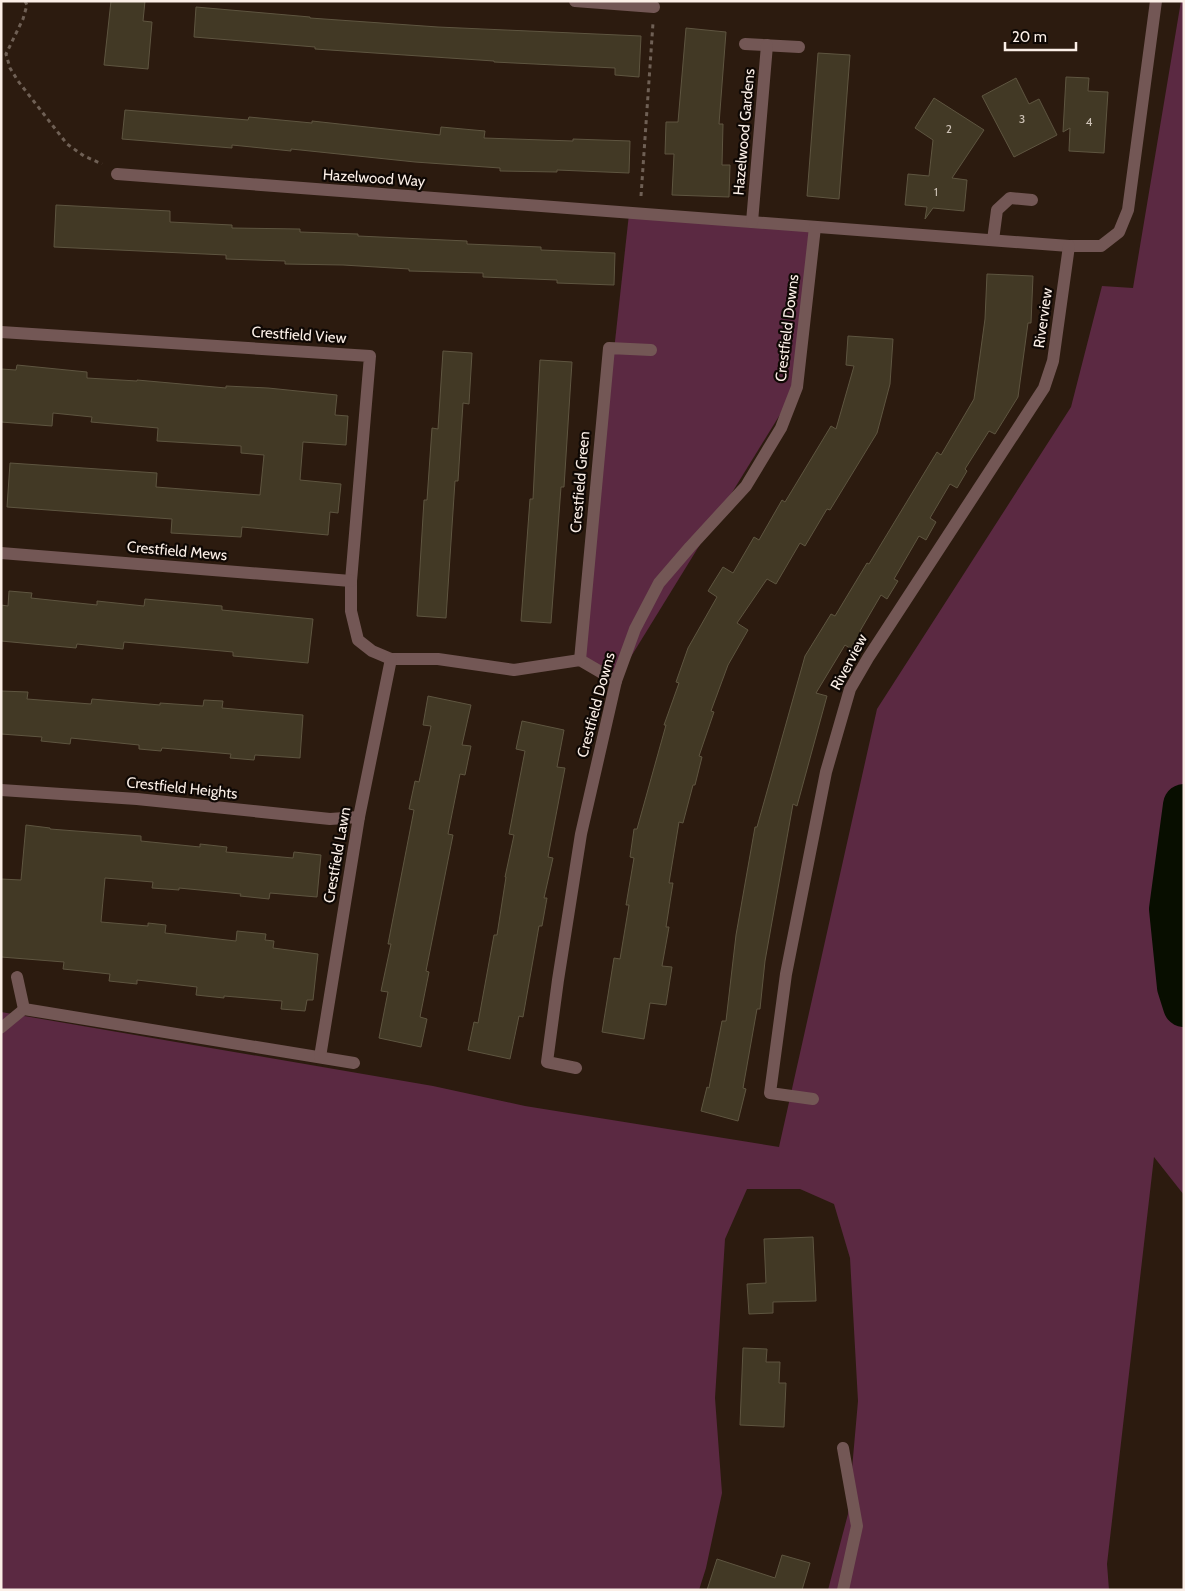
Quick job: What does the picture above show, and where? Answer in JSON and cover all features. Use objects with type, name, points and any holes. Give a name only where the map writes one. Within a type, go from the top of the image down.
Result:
[{"type":"street","points":[[575,1],[654,7]]},
{"type":"street","name":"Hazelwood Way","points":[[117,174],[1069,246],[1101,246],[1119,232],[1128,210],[1156,1]]},
{"type":"street","points":[[745,44],[799,47]]},
{"type":"street","name":"Hazelwood Gardens","points":[[752,222],[767,45]]},
{"type":"street","points":[[993,240],[997,210],[1010,198],[1032,200]]},
{"type":"street","name":"Crestfield Downs","points":[[576,1068],[547,1062],[581,834],[616,681],[635,629],[659,583],[746,486],[781,428],[797,387],[815,227]]},
{"type":"street","name":"Riverview","points":[[814,1099],[770,1093],[786,974],[826,772],[850,690],[868,658],[1044,388],[1054,362],[1069,246]]},
{"type":"street","name":"Crestfield View","points":[[1,332],[370,356],[351,581]]},
{"type":"street","name":"Crestfield Green","points":[[580,660],[609,348],[651,350]]},
{"type":"street","name":"Crestfield Mews","points":[[1,553],[351,581]]},
{"type":"street","points":[[351,581],[351,611],[358,640],[372,651],[391,659],[438,658],[514,670],[580,660],[616,681]]},
{"type":"street","name":"Crestfield Lawn","points":[[320,1058],[359,817],[391,659]]},
{"type":"street","name":"Crestfield Heights","points":[[1,790],[137,799],[330,819],[359,817]]},
{"type":"street","points":[[17,977],[24,1009],[354,1063]]},
{"type":"street","points":[[842,1590],[857,1526],[843,1448]]},
{"type":"lane","points":[[1,1028],[24,1009]]},
{"type":"path","points":[[25,1],[28,5],[23,19],[6,54],[10,68],[67,144],[84,156],[105,165],[117,174]]},
{"type":"path","points":[[635,214],[654,7]]},
{"type":"shaded area","points":[[1181,1],[1184,1],[1184,1195],[1154,1157],[1107,1564],[1109,1590],[828,1590],[848,1514],[858,1401],[850,1258],[834,1204],[800,1189],[747,1189],[725,1239],[715,1398],[722,1493],[706,1568],[699,1590],[1,1590],[1,1012],[433,1086],[525,1106],[779,1147],[877,709],[1071,407],[1102,286],[1133,288]]},
{"type":"shaded area","points":[[629,214],[815,227],[797,387],[616,681],[580,660]]},
{"type":"building","points":[[111,1],[145,1],[143,21],[152,22],[148,69],[104,65]]},
{"type":"building","points":[[196,7],[310,18],[438,27],[641,36],[639,77],[615,75],[615,68],[494,62],[315,49],[315,47],[194,37]]},
{"type":"building","points":[[686,28],[726,32],[719,124],[723,124],[722,165],[730,165],[729,197],[672,195],[674,154],[665,154],[666,122],[678,122]]},
{"type":"building","points":[[818,53],[850,55],[839,199],[807,196]]},
{"type":"building","points":[[1066,77],[1089,78],[1088,91],[1108,92],[1104,153],[1069,151],[1070,128],[1063,132]]},
{"type":"building","points":[[1016,78],[1029,104],[1039,99],[1057,135],[1014,157],[982,96]]},
{"type":"building","points":[[934,98],[984,130],[952,178],[967,180],[964,211],[933,208],[925,219],[927,207],[905,205],[908,174],[929,176],[933,140],[915,128]]},
{"type":"building","points":[[125,110],[248,120],[249,117],[312,123],[312,121],[440,135],[441,127],[485,131],[484,138],[630,141],[629,173],[557,170],[557,172],[500,171],[500,168],[415,162],[291,149],[291,151],[232,145],[232,148],[122,139]]},
{"type":"building","points":[[56,205],[170,211],[170,222],[232,225],[232,228],[300,229],[300,232],[467,241],[467,244],[541,247],[541,250],[615,253],[614,285],[557,283],[557,280],[483,277],[483,273],[409,271],[409,269],[343,265],[285,264],[285,261],[226,259],[226,255],[54,247]]},
{"type":"building","points":[[987,274],[1033,276],[1031,323],[1028,323],[1018,397],[995,434],[989,431],[965,469],[967,471],[957,488],[950,484],[930,518],[936,522],[926,540],[919,536],[894,579],[898,581],[887,599],[881,595],[851,649],[845,645],[816,693],[827,696],[797,806],[793,804],[765,961],[760,1009],[757,1009],[743,1088],[746,1089],[738,1121],[701,1111],[707,1087],[709,1088],[722,1021],[726,1021],[736,935],[755,827],[757,827],[805,656],[831,614],[835,616],[867,563],[869,564],[937,452],[941,455],[974,399],[985,319]]},
{"type":"building","points":[[848,336],[893,339],[890,384],[877,433],[830,510],[827,509],[805,546],[800,543],[776,584],[767,579],[737,623],[748,630],[728,665],[711,711],[714,712],[699,756],[702,757],[695,785],[693,785],[683,823],[679,822],[669,883],[673,883],[666,927],[669,927],[662,966],[672,967],[666,1005],[650,1003],[644,1039],[602,1032],[614,958],[620,959],[629,905],[626,905],[634,858],[630,857],[634,829],[637,829],[666,725],[664,725],[679,683],[676,682],[688,648],[717,597],[708,591],[723,567],[733,573],[754,537],[759,540],[782,500],[785,502],[831,426],[836,429],[854,366],[846,365]]},
{"type":"building","points":[[443,351],[472,353],[469,404],[463,403],[458,481],[455,481],[446,618],[417,616],[424,500],[427,500],[432,428],[438,429]]},
{"type":"building","points":[[540,360],[572,362],[564,487],[561,487],[551,623],[521,621],[530,499],[533,499]]},
{"type":"building","points":[[17,365],[87,372],[87,378],[137,380],[226,388],[226,386],[268,388],[337,395],[335,415],[348,416],[346,445],[303,442],[300,480],[341,484],[338,513],[330,512],[328,535],[242,527],[241,537],[171,533],[172,519],[7,507],[10,463],[157,473],[156,487],[260,495],[264,455],[241,453],[241,446],[157,441],[158,428],[91,422],[92,417],[53,413],[52,426],[1,422],[1,369],[16,370]]},
{"type":"building","points":[[9,591],[32,593],[31,598],[97,605],[97,601],[144,606],[145,599],[222,606],[222,610],[313,619],[308,663],[233,656],[233,652],[124,642],[123,649],[77,644],[76,648],[1,641],[1,605],[8,606]]},
{"type":"building","points":[[1,691],[28,692],[27,699],[91,704],[92,699],[160,705],[160,703],[203,706],[204,700],[223,701],[222,708],[303,715],[300,758],[255,755],[254,760],[230,758],[231,754],[162,748],[161,751],[139,749],[139,745],[71,738],[70,744],[41,741],[42,737],[1,734]]},
{"type":"building","points":[[428,696],[471,705],[462,745],[471,746],[465,775],[460,774],[448,834],[453,835],[426,971],[429,972],[420,1017],[427,1019],[421,1047],[379,1038],[388,992],[381,991],[391,944],[388,944],[414,810],[409,809],[415,781],[419,782],[431,726],[423,725]]},
{"type":"building","points":[[522,721],[564,730],[557,767],[565,768],[548,857],[553,858],[544,898],[547,898],[542,926],[539,926],[523,1017],[519,1016],[510,1059],[468,1050],[474,1022],[478,1023],[494,935],[497,935],[505,877],[514,835],[509,834],[525,751],[516,749]]},
{"type":"building","points":[[26,825],[50,829],[141,836],[141,841],[200,847],[200,844],[227,847],[226,852],[293,858],[294,852],[321,855],[317,897],[270,893],[269,899],[240,896],[241,894],[179,888],[179,890],[152,888],[153,882],[105,878],[101,922],[148,926],[148,923],[166,925],[165,933],[236,941],[237,931],[266,934],[265,940],[274,941],[273,948],[318,954],[313,1000],[307,1000],[305,1011],[281,1009],[282,1001],[196,995],[197,987],[137,980],[137,984],[109,981],[110,974],[63,969],[64,962],[1,957],[1,879],[21,880]]},
{"type":"building","points":[[813,1237],[816,1301],[773,1302],[773,1313],[749,1314],[747,1284],[766,1283],[764,1239]]},
{"type":"building","points":[[743,1348],[767,1349],[766,1362],[780,1362],[779,1383],[786,1383],[784,1427],[740,1425]]},
{"type":"building","points":[[782,1555],[810,1563],[802,1590],[707,1590],[717,1559],[775,1578]]},
{"type":"waterway","points":[[1184,805],[1170,909],[1178,987],[1184,1006]]}]
